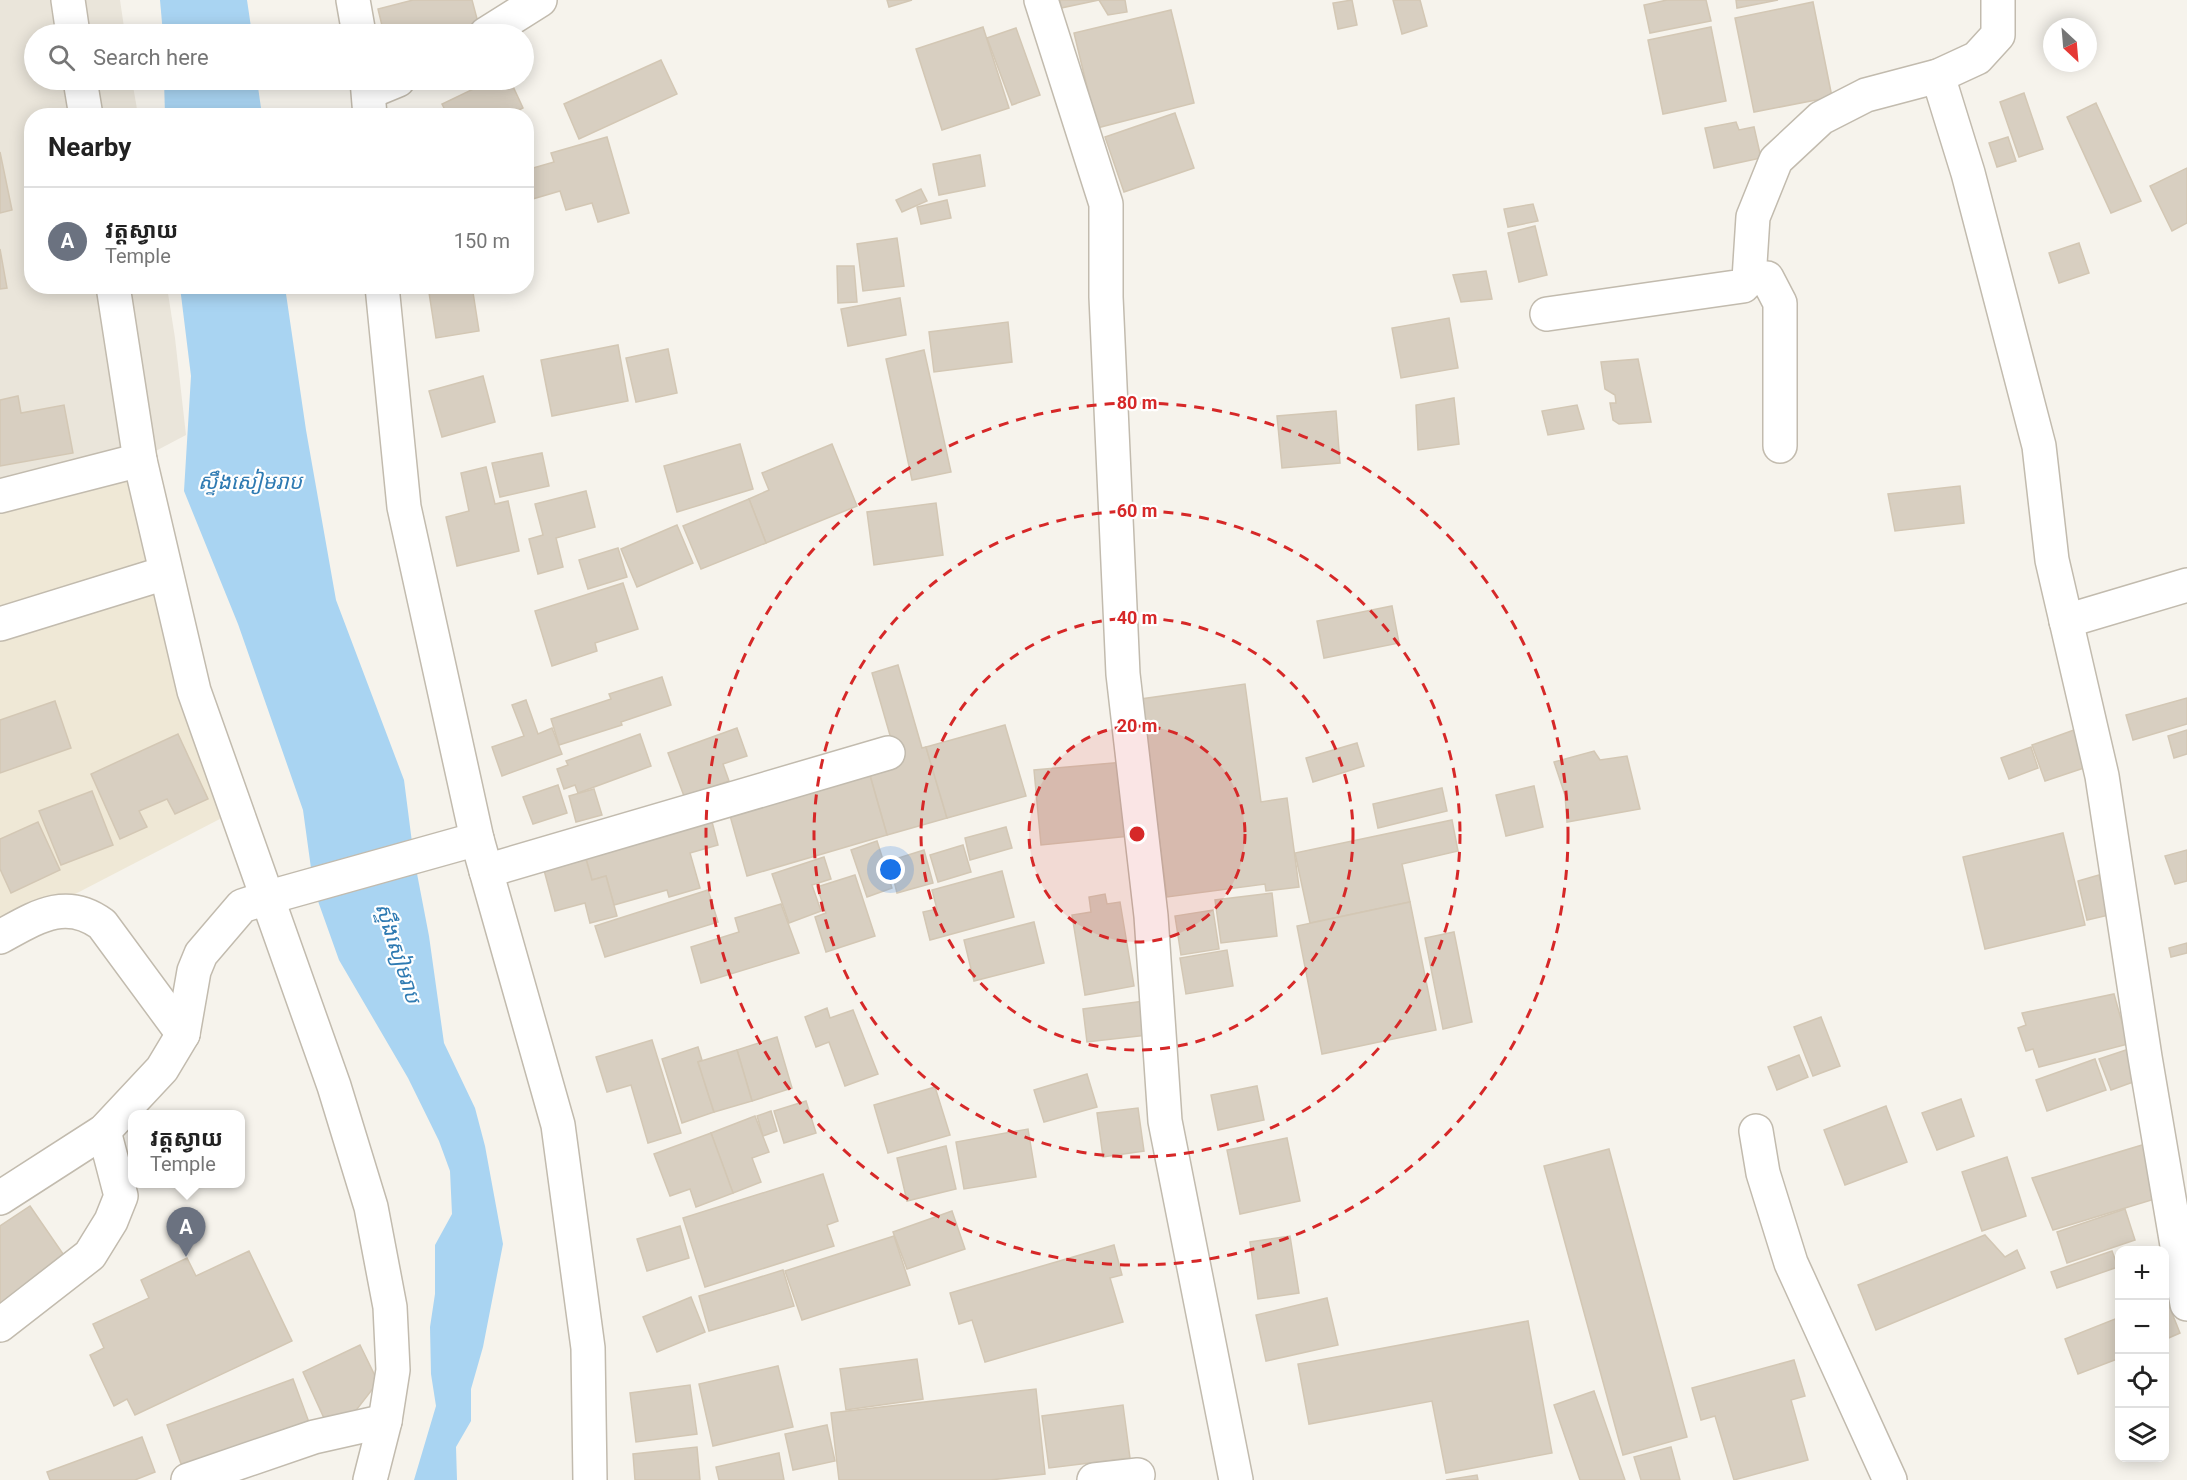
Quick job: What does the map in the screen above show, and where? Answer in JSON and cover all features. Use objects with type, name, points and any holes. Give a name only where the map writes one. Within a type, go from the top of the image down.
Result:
[{"type":"street","points":[[68,0],[72,24]]},
{"type":"street","points":[[353,0],[357,24]]},
{"type":"street","points":[[502,24],[540,0]]},
{"type":"street","points":[[1041,0],[1106,204],[1106,297],[1123,674],[1151,916],[1165,1121],[1236,1480]]},
{"type":"street","points":[[1547,314],[1743,286],[1749,279],[1753,217],[1776,160],[1821,118],[1848,104],[1866,95],[1938,76],[1977,58],[1998,35],[1998,0]]},
{"type":"street","points":[[1938,76],[1968,173],[2039,446],[2052,560],[2102,776],[2145,1057],[2187,1304]]},
{"type":"street","points":[[82,90],[85,108]]},
{"type":"street","points":[[1749,279],[1767,278],[1780,303],[1780,446]]},
{"type":"street","points":[[114,294],[140,460],[194,691],[280,894],[371,1207],[390,1307],[393,1370],[385,1421],[370,1480]]},
{"type":"street","points":[[383,294],[404,507],[477,839],[558,1125],[588,1348],[590,1480]]},
{"type":"street","points":[[0,495],[140,460]]},
{"type":"street","points":[[0,624],[165,573]]},
{"type":"street","points":[[2066,621],[2187,585]]},
{"type":"street","points":[[486,871],[888,753]]},
{"type":"street","points":[[0,1198],[104,1131],[162,1069],[183,1034],[194,971],[201,954],[242,906],[477,839]]},
{"type":"street","points":[[0,937],[45,915],[65,911],[88,914],[102,924],[183,1034]]},
{"type":"street","points":[[0,1325],[90,1255],[111,1221],[121,1196],[104,1131]]},
{"type":"street","points":[[1756,1131],[1763,1173],[1791,1263],[1890,1480]]},
{"type":"street","points":[[188,1480],[314,1437],[385,1421]]},
{"type":"street","points":[[1094,1480],[1138,1475]]},
{"type":"shaded area","points":[[0,0],[120,0],[124,24],[24,24],[24,90],[134,90],[137,108],[24,108],[24,294],[168,294],[186,435],[129,465],[0,508]]},
{"type":"shaded area","points":[[129,465],[241,808],[0,933],[0,508]]},
{"type":"water","points":[[160,0],[247,0],[251,24],[162,24]]},
{"type":"water","points":[[164,90],[258,90],[261,108],[165,108]]},
{"type":"water","name":"ស្ទឹងសៀមរាប","points":[[181,294],[286,294],[306,430],[336,600],[404,780],[414,858],[429,936],[444,1043],[475,1108],[485,1146],[503,1244],[483,1347],[471,1389],[471,1421],[456,1447],[457,1480],[414,1480],[436,1406],[431,1374],[430,1327],[435,1294],[435,1245],[452,1214],[450,1171],[439,1141],[408,1078],[339,960],[314,890],[303,810],[238,624],[184,491],[191,376]]},
{"type":"building","points":[[413,0],[472,0],[478,24],[382,24],[378,9]]},
{"type":"building","points":[[887,0],[912,0],[889,7]]},
{"type":"building","points":[[1060,0],[1099,0],[1061,8]]},
{"type":"building","points":[[1099,0],[1125,0],[1127,12],[1108,15]]},
{"type":"building","points":[[1352,0],[1357,25],[1338,29],[1333,3]]},
{"type":"building","points":[[1393,0],[1420,0],[1427,26],[1402,34]]},
{"type":"building","points":[[1667,0],[1706,0],[1711,21],[1650,33],[1644,5]]},
{"type":"building","points":[[1736,0],[1778,0],[1737,8]]},
{"type":"building","points":[[1813,2],[1832,97],[1754,112],[1735,18]]},
{"type":"building","points":[[1171,10],[1194,103],[1097,128],[1074,33]]},
{"type":"building","points":[[983,27],[1009,108],[942,130],[916,49]]},
{"type":"building","points":[[1711,27],[1726,101],[1663,114],[1648,40]]},
{"type":"building","points":[[1016,28],[1040,95],[1012,105],[987,38]]},
{"type":"building","points":[[661,60],[677,94],[579,139],[564,104]]},
{"type":"building","points":[[471,90],[515,90],[523,108],[444,108],[442,104]]},
{"type":"building","points":[[2024,93],[2043,149],[2019,157],[2000,102]]},
{"type":"building","points":[[2096,103],[2141,201],[2111,213],[2067,117]]},
{"type":"building","points":[[1175,113],[1194,168],[1124,192],[1105,137]]},
{"type":"building","points":[[1736,122],[1739,130],[1754,127],[1761,158],[1714,168],[1705,128]]},
{"type":"building","points":[[607,137],[629,213],[598,222],[592,203],[566,210],[560,191],[534,199],[534,168],[554,162],[551,153]]},
{"type":"building","points":[[2008,137],[2016,161],[1997,167],[1989,143]]},
{"type":"building","points":[[0,152],[12,210],[0,213]]},
{"type":"building","points":[[980,155],[985,186],[939,195],[933,164]]},
{"type":"building","points":[[2187,168],[2187,223],[2172,231],[2150,186]]},
{"type":"building","points":[[921,189],[927,201],[902,212],[896,200]]},
{"type":"building","points":[[947,200],[951,218],[921,224],[917,207]]},
{"type":"building","points":[[1533,204],[1538,221],[1508,227],[1504,209]]},
{"type":"building","points":[[1535,226],[1547,275],[1519,282],[1508,233]]},
{"type":"building","points":[[897,238],[904,286],[863,291],[857,244]]},
{"type":"building","points":[[2079,243],[2089,273],[2059,283],[2049,253]]},
{"type":"building","points":[[0,249],[7,288],[0,289]]},
{"type":"building","points":[[837,266],[854,266],[857,302],[838,303]]},
{"type":"building","points":[[1486,271],[1492,299],[1461,302],[1453,275]]},
{"type":"building","points":[[429,294],[473,294],[479,331],[436,338]]},
{"type":"building","points":[[900,298],[906,335],[848,346],[841,309]]},
{"type":"building","points":[[1449,318],[1458,368],[1401,378],[1392,328]]},
{"type":"building","points":[[1008,322],[1012,362],[934,372],[929,332]]},
{"type":"building","points":[[618,345],[628,401],[552,416],[541,360]]},
{"type":"building","points":[[668,349],[677,393],[636,402],[626,358]]},
{"type":"building","points":[[924,350],[951,472],[912,480],[886,359]]},
{"type":"building","points":[[1638,359],[1651,422],[1619,424],[1613,420],[1610,403],[1616,403],[1615,395],[1605,389],[1601,362]]},
{"type":"building","points":[[483,376],[495,422],[442,437],[429,391]]},
{"type":"building","points":[[18,396],[21,413],[64,405],[73,453],[0,466],[0,400]]},
{"type":"building","points":[[1454,398],[1459,444],[1418,450],[1416,405]]},
{"type":"building","points":[[1577,405],[1584,429],[1548,435],[1542,411]]},
{"type":"building","points":[[1336,411],[1340,463],[1282,468],[1277,416]]},
{"type":"building","points":[[740,444],[753,489],[677,512],[664,466]]},
{"type":"building","points":[[832,444],[857,506],[766,543],[749,499],[769,490],[762,473]]},
{"type":"building","points":[[542,453],[549,486],[500,497],[492,463]]},
{"type":"building","points":[[486,467],[495,504],[508,501],[519,551],[457,566],[446,517],[469,511],[461,473]]},
{"type":"building","points":[[1960,486],[1964,523],[1895,531],[1888,494]]},
{"type":"building","points":[[586,491],[595,527],[556,538],[563,567],[538,574],[529,539],[543,535],[535,504]]},
{"type":"building","points":[[749,499],[766,543],[701,569],[683,526]]},
{"type":"building","points":[[936,503],[943,555],[874,565],[867,512]]},
{"type":"building","points":[[677,525],[693,563],[637,587],[621,549]]},
{"type":"building","points":[[618,548],[627,577],[588,589],[579,560]]},
{"type":"building","points":[[623,583],[638,629],[595,643],[597,651],[552,666],[535,611]]},
{"type":"building","points":[[1392,606],[1399,643],[1324,658],[1317,621]]},
{"type":"building","points":[[898,665],[922,748],[926,747],[947,818],[887,835],[867,765],[896,756],[872,673]]},
{"type":"building","points":[[662,677],[671,705],[621,722],[622,725],[559,745],[551,719],[611,699],[609,694]]},
{"type":"building","points":[[1245,684],[1261,802],[1287,798],[1299,887],[1266,891],[1265,884],[1167,897],[1141,699]]},
{"type":"building","points":[[2187,698],[2187,724],[2133,740],[2126,715]]},
{"type":"building","points":[[526,700],[538,734],[552,728],[562,754],[502,776],[492,747],[524,736],[512,705]]},
{"type":"building","points":[[55,701],[71,748],[0,773],[0,720]]},
{"type":"building","points":[[1005,725],[1026,796],[947,818],[926,747]]},
{"type":"building","points":[[737,728],[747,756],[723,764],[729,781],[684,796],[668,753]]},
{"type":"building","points":[[2074,730],[2087,767],[2045,781],[2032,745]]},
{"type":"building","points":[[2187,730],[2187,754],[2174,758],[2168,736]]},
{"type":"building","points":[[178,734],[208,799],[175,814],[167,799],[139,811],[147,827],[120,839],[91,774]]},
{"type":"building","points":[[640,734],[651,766],[578,793],[575,785],[564,789],[557,769],[568,765],[566,761]]},
{"type":"building","points":[[1357,743],[1364,766],[1313,782],[1306,758]]},
{"type":"building","points":[[2031,747],[2038,768],[2009,779],[2001,758]]},
{"type":"building","points":[[1594,751],[1600,760],[1627,756],[1640,809],[1567,822],[1565,795],[1554,762]]},
{"type":"building","points":[[1124,762],[1130,836],[1041,845],[1034,770]]},
{"type":"building","points":[[867,765],[887,835],[747,876],[727,805]]},
{"type":"building","points":[[558,785],[567,813],[533,824],[523,797]]},
{"type":"building","points":[[1534,786],[1543,827],[1506,836],[1496,795]]},
{"type":"building","points":[[1442,788],[1447,811],[1378,828],[1373,804]]},
{"type":"building","points":[[594,789],[602,815],[576,822],[569,796]]},
{"type":"building","points":[[92,791],[113,845],[61,865],[39,811]]},
{"type":"building","points":[[709,810],[718,845],[690,853],[700,888],[669,897],[667,890],[614,905],[606,876],[592,880],[582,845]]},
{"type":"building","points":[[1452,820],[1458,851],[1402,864],[1410,902],[1310,923],[1295,853]]},
{"type":"building","points":[[38,822],[60,870],[11,893],[0,869],[0,839]]},
{"type":"building","points":[[1006,827],[1012,848],[970,860],[965,838]]},
{"type":"building","points":[[2063,833],[2085,925],[1985,949],[1963,857]]},
{"type":"building","points":[[877,841],[892,888],[867,897],[851,850]]},
{"type":"building","points":[[582,845],[592,880],[606,876],[617,916],[590,923],[585,903],[555,911],[541,859]]},
{"type":"building","points":[[963,845],[971,872],[938,882],[930,855]]},
{"type":"building","points":[[924,850],[933,883],[897,893],[889,861]]},
{"type":"building","points":[[2187,850],[2187,881],[2175,884],[2165,856]]},
{"type":"building","points":[[824,857],[831,879],[812,885],[821,911],[789,923],[772,874]]},
{"type":"building","points":[[1002,871],[1014,917],[930,940],[923,912],[937,909],[932,890]]},
{"type":"building","points":[[855,875],[875,936],[826,952],[815,917],[826,913],[817,887]]},
{"type":"building","points":[[2099,875],[2109,915],[2087,920],[2078,881]]},
{"type":"building","points":[[708,890],[718,922],[605,957],[595,926]]},
{"type":"building","points":[[1272,893],[1277,936],[1221,943],[1215,900]]},
{"type":"building","points":[[1105,894],[1107,904],[1120,902],[1134,986],[1085,995],[1072,915],[1091,912],[1089,897]]},
{"type":"building","points":[[1410,902],[1436,1030],[1322,1054],[1297,926]]},
{"type":"building","points":[[781,904],[799,953],[701,983],[691,947],[739,932],[735,918]]},
{"type":"building","points":[[1213,910],[1219,949],[1181,955],[1175,916]]},
{"type":"building","points":[[1034,922],[1044,963],[974,981],[964,940]]},
{"type":"building","points":[[1454,932],[1472,1022],[1443,1029],[1425,938]]},
{"type":"building","points":[[2187,943],[2187,953],[2171,957],[2169,948]]},
{"type":"building","points":[[1227,950],[1233,986],[1186,994],[1180,958]]},
{"type":"building","points":[[2114,994],[2128,1044],[2039,1067],[2033,1049],[2026,1051],[2018,1028],[2026,1025],[2022,1013]]},
{"type":"building","points":[[1152,1000],[1156,1034],[1087,1042],[1083,1009]]},
{"type":"building","points":[[827,1008],[830,1018],[853,1010],[878,1074],[845,1086],[829,1042],[816,1047],[805,1017]]},
{"type":"building","points":[[1821,1017],[1840,1066],[1813,1076],[1794,1027]]},
{"type":"building","points":[[777,1037],[792,1088],[752,1101],[737,1050]]},
{"type":"building","points":[[652,1040],[681,1133],[648,1143],[631,1085],[607,1092],[596,1057]]},
{"type":"building","points":[[698,1047],[702,1060],[698,1062],[714,1112],[682,1123],[662,1059]]},
{"type":"building","points":[[737,1050],[752,1101],[714,1112],[698,1062]]},
{"type":"building","points":[[2126,1050],[2136,1081],[2111,1090],[2099,1059]]},
{"type":"building","points":[[1799,1055],[1808,1077],[1777,1090],[1768,1067]]},
{"type":"building","points":[[2095,1059],[2106,1090],[2047,1111],[2036,1080]]},
{"type":"building","points":[[1087,1074],[1097,1107],[1044,1122],[1034,1090]]},
{"type":"building","points":[[1257,1086],[1264,1120],[1218,1130],[1211,1095]]},
{"type":"building","points":[[935,1087],[950,1135],[888,1153],[874,1105]]},
{"type":"building","points":[[1961,1099],[1974,1136],[1937,1150],[1922,1113]]},
{"type":"building","points":[[806,1101],[816,1133],[784,1143],[774,1111]]},
{"type":"building","points":[[1886,1106],[1907,1162],[1845,1185],[1824,1130]]},
{"type":"building","points":[[1138,1108],[1144,1151],[1103,1157],[1097,1113]]},
{"type":"building","points":[[771,1111],[777,1131],[763,1136],[757,1116]]},
{"type":"building","points":[[755,1116],[769,1152],[752,1158],[761,1182],[733,1193],[711,1133]]},
{"type":"building","points":[[1028,1129],[1036,1177],[964,1189],[956,1142]]},
{"type":"building","points":[[711,1133],[733,1193],[696,1207],[690,1189],[670,1196],[654,1154]]},
{"type":"building","points":[[1287,1138],[1300,1201],[1240,1214],[1227,1150]]},
{"type":"building","points":[[2152,1142],[2158,1198],[2053,1230],[2032,1178]]},
{"type":"building","points":[[946,1146],[956,1189],[907,1201],[897,1158]]},
{"type":"building","points":[[1609,1149],[1687,1437],[1623,1455],[1544,1166]]},
{"type":"building","points":[[2007,1157],[2026,1216],[1982,1231],[1962,1172]]},
{"type":"building","points":[[823,1174],[838,1221],[827,1225],[834,1246],[705,1287],[683,1218]]},
{"type":"building","points":[[30,1206],[70,1264],[0,1312],[0,1226]]},
{"type":"building","points":[[2125,1209],[2135,1240],[2067,1263],[2057,1232]]},
{"type":"building","points":[[952,1211],[965,1249],[907,1269],[893,1232]]},
{"type":"building","points":[[680,1226],[689,1258],[647,1271],[637,1239]]},
{"type":"building","points":[[1985,1235],[2005,1257],[2017,1250],[2025,1268],[1876,1330],[1858,1285]]},
{"type":"building","points":[[894,1236],[910,1285],[802,1320],[785,1271]]},
{"type":"building","points":[[1290,1236],[1299,1293],[1258,1299],[1250,1242]]},
{"type":"building","points":[[1114,1245],[1122,1275],[1110,1278],[1123,1322],[985,1362],[972,1320],[959,1324],[950,1293]]},
{"type":"building","points":[[249,1251],[292,1341],[135,1415],[127,1399],[114,1406],[90,1355],[104,1348],[93,1324],[149,1298],[141,1280],[187,1258],[196,1276]]},
{"type":"building","points":[[2112,1251],[2115,1259],[2115,1268],[2057,1288],[2051,1272]]},
{"type":"building","points":[[783,1270],[794,1306],[709,1331],[699,1296]]},
{"type":"building","points":[[691,1297],[705,1332],[657,1352],[643,1317]]},
{"type":"building","points":[[1327,1298],[1338,1345],[1266,1361],[1256,1315]]},
{"type":"building","points":[[2169,1306],[2180,1333],[2169,1338]]},
{"type":"building","points":[[2115,1319],[2115,1360],[2078,1374],[2065,1339]]},
{"type":"building","points":[[1528,1321],[1552,1453],[1446,1473],[1432,1401],[1309,1424],[1298,1364]]},
{"type":"building","points":[[360,1345],[378,1382],[354,1413],[328,1427],[303,1372]]},
{"type":"building","points":[[917,1359],[923,1399],[846,1410],[840,1369]]},
{"type":"building","points":[[1794,1360],[1805,1396],[1791,1400],[1808,1460],[1734,1480],[1715,1416],[1701,1420],[1692,1388]]},
{"type":"building","points":[[778,1366],[793,1427],[713,1446],[699,1384]]},
{"type":"building","points":[[293,1379],[310,1425],[184,1472],[167,1425]]},
{"type":"building","points":[[690,1385],[697,1434],[636,1442],[630,1393]]},
{"type":"building","points":[[1036,1389],[1045,1474],[990,1480],[839,1480],[831,1413]]},
{"type":"building","points":[[1594,1391],[1625,1480],[1580,1480],[1554,1405]]},
{"type":"building","points":[[1123,1405],[1130,1458],[1049,1468],[1042,1416]]},
{"type":"building","points":[[827,1425],[835,1461],[793,1470],[785,1434]]},
{"type":"building","points":[[142,1437],[155,1472],[135,1480],[50,1480],[47,1472]]},
{"type":"building","points":[[697,1447],[700,1480],[635,1480],[633,1454]]},
{"type":"building","points":[[1671,1447],[1680,1480],[1641,1480],[1634,1457]]},
{"type":"building","points":[[779,1453],[784,1480],[719,1480],[716,1467]]},
{"type":"building","points":[[1477,1475],[1478,1480],[1446,1480]]},
{"type":"place","name":"វត្តស្វាយ","points":[[186,1257]]}]
